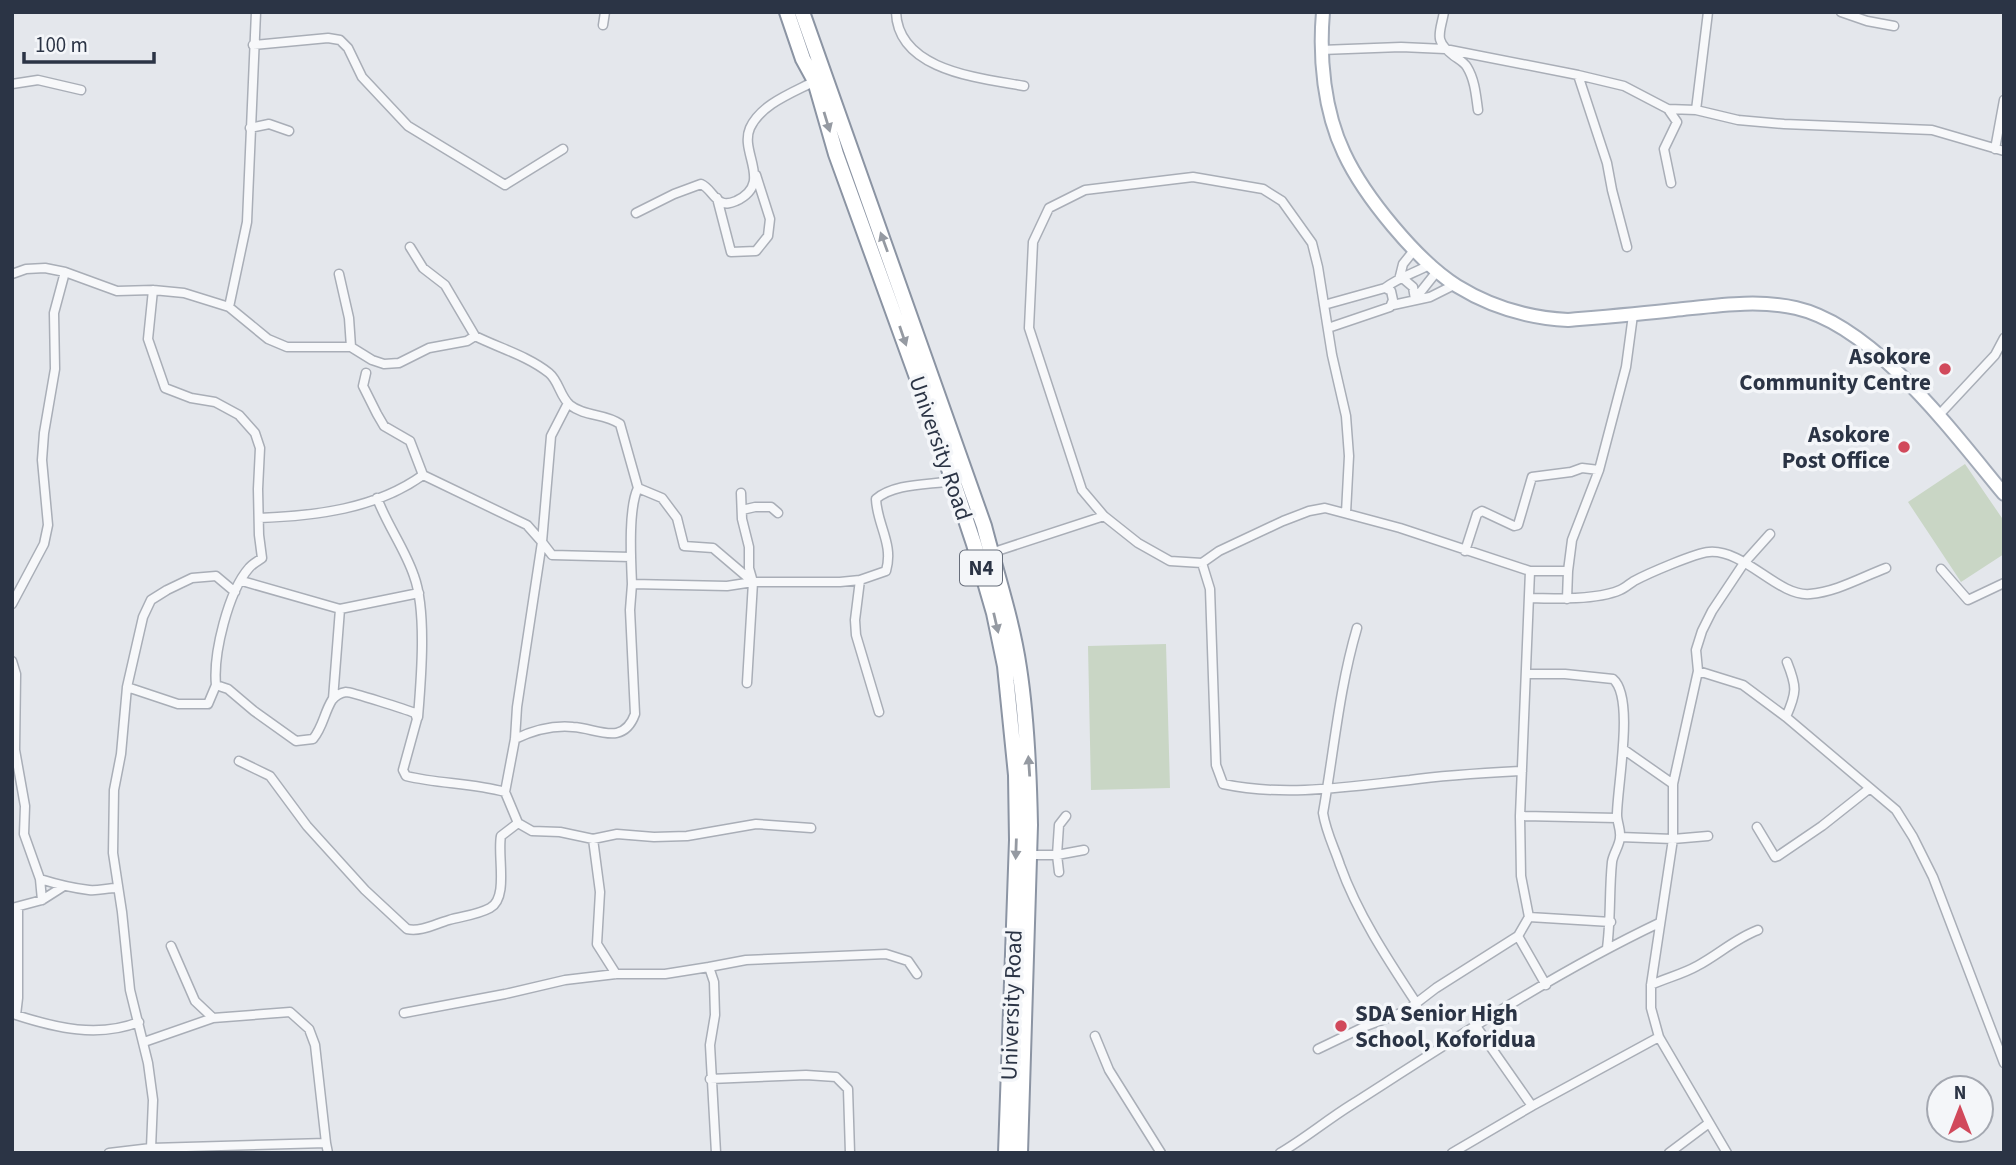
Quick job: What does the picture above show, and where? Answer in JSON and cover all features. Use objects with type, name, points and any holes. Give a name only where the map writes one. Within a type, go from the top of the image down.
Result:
[{"type":"highway","name":"University Road","points":[[786,12],[814,81],[836,154],[984,526],[1008,612],[1019,667],[1029,775],[1030,855],[1020,1153]]},
{"type":"highway","name":"University Road","points":[[802,12],[942,425],[952,481],[980,564],[1002,653],[1016,775],[1017,840],[1006,1153]]},
{"type":"main road","points":[[1324,12],[1321,50],[1331,115],[1344,153],[1391,225],[1454,285],[1503,309],[1535,317],[1568,320],[1746,304],[1796,308],[1813,313],[1877,352],[1939,415],[2004,494]]},
{"type":"street","points":[[229,307],[247,222],[256,12]]},
{"type":"street","points":[[603,25],[605,12]]},
{"type":"street","points":[[897,12],[897,22],[904,42],[939,67],[961,75],[1024,86]]},
{"type":"street","points":[[1444,12],[1438,32],[1439,41],[1466,65],[1474,85],[1478,110]]},
{"type":"street","points":[[1696,110],[1708,12]]},
{"type":"street","points":[[1841,12],[1894,26]]},
{"type":"street","points":[[253,46],[328,38],[340,40],[348,48],[362,77],[408,126],[505,185],[563,149]]},
{"type":"street","points":[[1321,50],[1401,47],[1445,49],[1624,86],[1668,109],[1696,110],[1738,120],[1784,124],[1932,130],[1999,150],[2004,100]]},
{"type":"street","points":[[1578,75],[1607,163],[1628,247]]},
{"type":"street","points":[[12,84],[38,80],[81,90]]},
{"type":"street","points":[[716,198],[731,252],[756,251],[768,236],[770,219],[747,137],[751,125],[765,108],[814,81]]},
{"type":"street","points":[[1668,109],[1677,122],[1664,149],[1671,183]]},
{"type":"street","points":[[250,128],[269,124],[289,131]]},
{"type":"street","points":[[636,213],[701,184],[721,202],[729,204],[749,193],[753,186],[754,169]]},
{"type":"street","points":[[1346,513],[1349,456],[1346,416],[1312,243],[1282,201],[1263,190],[1194,177],[1085,191],[1049,208],[1033,242],[1029,328],[1082,490],[1104,516],[1138,543],[1170,561],[1202,563],[1219,551],[1309,511],[1325,508],[1400,528],[1530,571],[1568,571]]},
{"type":"street","points":[[410,247],[423,268],[444,285],[475,336],[552,375],[568,403],[591,415],[611,418],[620,424],[638,488],[633,498],[632,510],[630,610],[635,714],[631,723],[622,731],[609,734],[575,727],[552,727],[534,730],[515,739]]},
{"type":"street","points":[[1401,276],[1403,264],[1415,249]]},
{"type":"street","points":[[1324,305],[1385,288],[1401,276],[1434,267]]},
{"type":"street","points":[[1415,299],[1434,267]]},
{"type":"street","points":[[12,274],[26,269],[45,268],[65,272],[117,292],[153,290],[184,293],[229,307],[268,339],[287,347],[351,347],[384,364],[399,363],[429,348],[467,341],[475,336]]},
{"type":"street","points":[[12,604],[44,544],[48,525],[42,460],[55,369],[54,313],[65,272]]},
{"type":"street","points":[[339,274],[349,318],[351,347]]},
{"type":"street","points":[[1401,276],[1413,287],[1415,299]]},
{"type":"street","points":[[1328,328],[1393,304],[1430,298],[1454,285]]},
{"type":"street","points":[[1385,288],[1391,291],[1393,304]]},
{"type":"street","points":[[127,687],[178,704],[208,704],[216,685],[215,665],[235,592],[249,567],[262,558],[259,518],[260,448],[255,433],[239,415],[215,402],[191,398],[165,388],[148,339],[153,290]]},
{"type":"street","points":[[1567,599],[1573,540],[1599,471],[1626,367],[1633,315]]},
{"type":"street","points":[[1939,415],[1995,355],[2004,338]]},
{"type":"street","points":[[366,373],[363,386],[377,414],[384,426],[410,441],[423,475],[527,525],[552,555],[631,557]]},
{"type":"street","points":[[568,403],[551,436],[542,542],[517,707],[515,739],[505,792],[518,823],[532,831],[560,832],[593,839],[617,834],[687,836],[756,824],[811,828]]},
{"type":"street","points":[[1465,551],[1476,514],[1482,511],[1514,526],[1518,525],[1532,477],[1582,468],[1599,471]]},
{"type":"street","points":[[259,518],[349,508],[398,490],[423,475]]},
{"type":"street","points":[[632,584],[727,586],[752,582],[860,580],[886,571],[890,559],[876,499],[898,489],[952,481]]},
{"type":"street","points":[[638,488],[662,498],[677,518],[684,546],[713,548],[752,582]]},
{"type":"street","points":[[741,493],[752,582],[747,683]]},
{"type":"street","points":[[377,498],[415,577],[419,593],[422,653],[417,719],[403,770],[406,776],[437,783],[487,787],[505,792]]},
{"type":"street","points":[[742,510],[771,507],[778,513]]},
{"type":"street","points":[[991,553],[1104,516]]},
{"type":"street","points":[[1727,1153],[1659,1037],[1651,1008],[1651,985],[1673,839],[1673,784],[1698,671],[1696,650],[1702,631],[1744,563],[1770,534]]},
{"type":"street","points":[[1530,598],[1567,599],[1620,590],[1634,581],[1706,552],[1734,555],[1796,592],[1808,594],[1832,589],[1886,568]]},
{"type":"street","points":[[1202,563],[1210,589],[1216,765],[1223,784],[1273,792],[1327,789],[1457,774],[1522,771]]},
{"type":"street","points":[[1941,569],[1968,600],[2004,583]]},
{"type":"street","points":[[1318,1049],[1406,1011],[1436,988],[1518,936],[1528,917],[1521,876],[1520,816],[1530,571]]},
{"type":"street","points":[[151,1148],[153,1100],[144,1042],[130,990],[113,853],[114,790],[121,754],[127,687],[143,617],[151,600],[192,578],[216,576],[235,592]]},
{"type":"street","points":[[860,580],[856,635],[879,712]]},
{"type":"street","points":[[242,581],[340,609],[419,593]]},
{"type":"street","points":[[216,685],[228,689],[296,741],[313,739],[321,730],[333,699],[340,609]]},
{"type":"street","points":[[1357,628],[1337,713],[1323,813],[1345,881],[1378,945],[1417,1004]]},
{"type":"street","points":[[12,661],[16,674],[14,750],[25,806],[24,834],[40,879],[42,900]]},
{"type":"street","points":[[1786,717],[1796,691],[1787,662]]},
{"type":"street","points":[[1698,671],[1743,685],[1786,717],[1896,810],[1928,867],[2004,1063]]},
{"type":"street","points":[[1527,674],[1564,674],[1613,679],[1619,684],[1623,695],[1623,749],[1617,818],[1620,836],[1612,860],[1611,922],[1607,948]]},
{"type":"street","points":[[333,699],[343,692],[354,693],[415,713],[417,719]]},
{"type":"street","points":[[1623,749],[1673,784]]},
{"type":"street","points":[[239,761],[270,776],[307,826],[365,890],[407,929],[424,929],[494,905],[501,893],[501,836],[518,823]]},
{"type":"street","points":[[1757,827],[1775,857],[1779,856],[1870,788]]},
{"type":"street","points":[[1059,872],[1059,825],[1066,816]]},
{"type":"street","points":[[1520,816],[1617,818]]},
{"type":"street","points":[[1620,836],[1673,839],[1708,836]]},
{"type":"street","points":[[593,839],[600,892],[597,944],[616,974]]},
{"type":"street","points":[[1030,855],[1057,855],[1084,850]]},
{"type":"street","points":[[40,879],[93,890],[117,888]]},
{"type":"street","points":[[64,886],[42,900],[15,908],[18,998],[14,1018],[48,1026],[84,1030],[119,1030],[139,1022]]},
{"type":"street","points":[[1528,917],[1611,922]]},
{"type":"street","points":[[1280,1153],[1291,1150],[1315,1128],[1476,1026],[1607,948],[1659,923]]},
{"type":"street","points":[[1651,985],[1694,968],[1724,951],[1728,944],[1758,929]]},
{"type":"street","points":[[1518,936],[1546,985]]},
{"type":"street","points":[[172,946],[195,1001],[213,1018]]},
{"type":"street","points":[[404,1013],[505,994],[555,981],[616,974],[665,974],[767,959],[886,954],[908,961],[917,974]]},
{"type":"street","points":[[709,967],[714,982],[715,1014],[710,1045],[710,1079],[716,1153]]},
{"type":"street","points":[[144,1042],[213,1018],[290,1012],[309,1030],[315,1045],[328,1153]]},
{"type":"street","points":[[1476,1026],[1532,1106]]},
{"type":"street","points":[[1095,1036],[1109,1069],[1161,1153]]},
{"type":"street","points":[[1452,1153],[1659,1037]]},
{"type":"street","points":[[710,1079],[806,1075],[836,1077],[848,1089],[850,1153]]},
{"type":"street","points":[[1669,1153],[1709,1123]]},
{"type":"street","points":[[109,1153],[151,1148],[326,1143]]},
{"type":"green space","points":[[1965,464],[2004,521],[2004,554],[1961,582],[1908,502]]},
{"type":"green space","points":[[1166,644],[1170,788],[1091,790],[1088,646]]},
{"type":"place","name":"Asokore Community Centre","points":[[1945,369]]},
{"type":"place","name":"Asokore Post Office","points":[[1904,447]]},
{"type":"place","name":"SDA Senior High School, Koforidua","points":[[1341,1026]]}]
